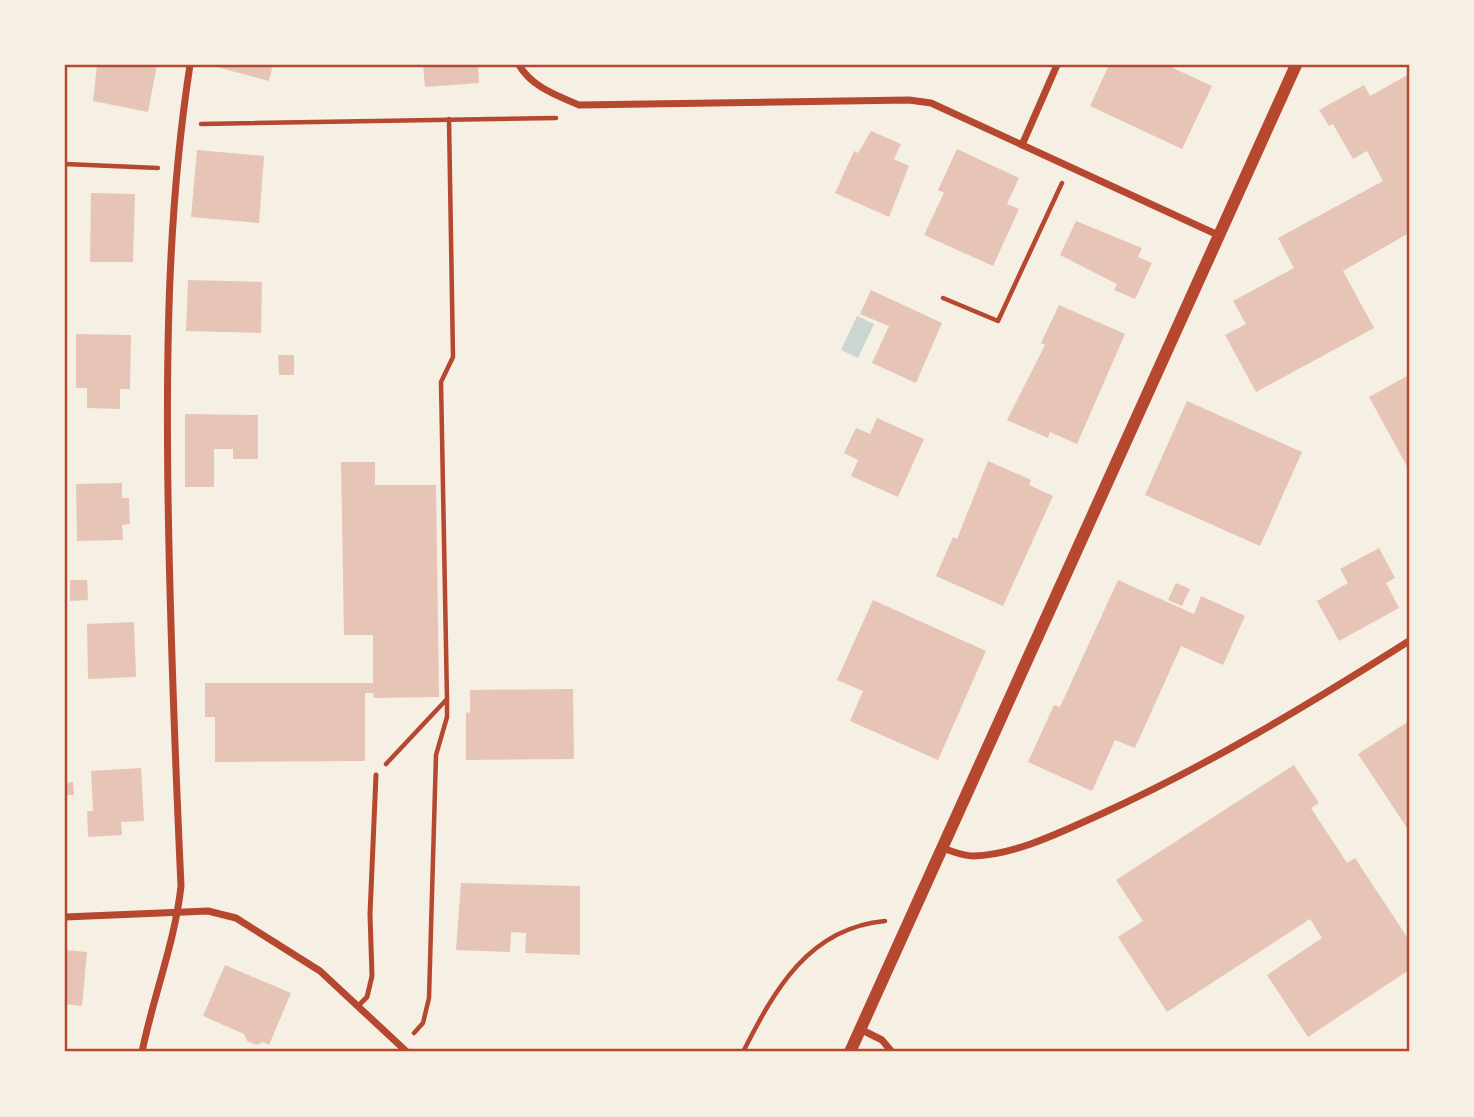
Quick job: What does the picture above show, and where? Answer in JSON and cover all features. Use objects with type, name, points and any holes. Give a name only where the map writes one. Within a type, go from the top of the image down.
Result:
[{"type":"street","points":[[142,1052],[153,998],[178,913],[181,886],[170,604],[169,322],[172,222],[190,65]]},
{"type":"street","points":[[519,65],[526,76],[551,93],[579,104],[909,100],[948,109],[1218,235]]},
{"type":"street","points":[[1021,145],[1056,65]]},
{"type":"street","points":[[850,1052],[1296,65]]},
{"type":"street","points":[[942,848],[971,856],[995,853],[1063,831],[1168,783],[1300,710],[1409,641]]},
{"type":"street","points":[[65,917],[208,911],[236,918],[320,971],[404,1050]]},
{"type":"street","points":[[860,1030],[882,1040],[892,1052]]},
{"type":"lane","points":[[358,1006],[367,997],[372,976],[370,914],[376,775]]},
{"type":"path","points":[[206,124],[567,117],[579,104]]},
{"type":"path","points":[[404,1050],[423,1023],[429,998],[436,755],[447,717],[441,382],[453,357],[449,120]]},
{"type":"path","points":[[65,164],[166,168]]},
{"type":"path","points":[[943,298],[998,321],[1070,167]]},
{"type":"path","points":[[376,775],[447,699]]},
{"type":"path","points":[[743,1052],[781,982],[814,948],[864,924],[884,921],[905,930]]},
{"type":"shaded area","points":[[857,316],[874,324],[858,358],[841,350]]},
{"type":"building","points":[[97,65],[157,65],[148,112],[93,101]]},
{"type":"building","points":[[209,65],[273,65],[269,81]]},
{"type":"building","points":[[423,65],[478,65],[479,83],[425,87]]},
{"type":"building","points":[[1109,65],[1174,65],[1173,68],[1212,86],[1182,149],[1090,106]]},
{"type":"building","points":[[1409,74],[1409,233],[1343,271],[1374,328],[1256,392],[1225,335],[1246,324],[1233,301],[1294,268],[1278,238],[1383,181],[1367,151],[1353,159],[1333,124],[1329,126],[1319,110],[1364,85],[1370,96]]},
{"type":"building","points":[[871,131],[901,144],[894,159],[909,166],[889,217],[835,193],[854,151],[858,153]]},
{"type":"building","points":[[957,149],[1019,178],[1007,204],[1019,209],[993,266],[924,235],[944,193],[938,190]]},
{"type":"building","points":[[197,150],[264,156],[259,223],[191,217]]},
{"type":"building","points":[[91,193],[135,194],[133,262],[90,262]]},
{"type":"building","points":[[1076,221],[1142,248],[1138,257],[1152,263],[1135,299],[1114,290],[1117,284],[1060,255]]},
{"type":"building","points":[[188,280],[262,282],[261,333],[186,331]]},
{"type":"building","points":[[871,290],[942,323],[916,383],[872,363],[889,326],[860,314]]},
{"type":"building","points":[[1059,305],[1125,334],[1077,444],[1050,432],[1048,438],[1007,420],[1045,345],[1041,343]]},
{"type":"building","points":[[76,334],[131,335],[130,389],[120,389],[120,409],[87,408],[87,388],[76,388]]},
{"type":"building","points":[[278,355],[294,355],[294,375],[279,375]]},
{"type":"building","points":[[1409,375],[1409,470],[1369,397]]},
{"type":"building","points":[[1187,401],[1302,452],[1260,546],[1145,495]]},
{"type":"building","points":[[185,414],[258,415],[258,459],[233,459],[233,449],[214,449],[214,487],[185,487]]},
{"type":"building","points":[[877,418],[924,439],[898,497],[851,476],[858,460],[844,453],[856,428],[870,434]]},
{"type":"building","points":[[988,461],[1031,480],[1029,485],[1053,496],[1003,606],[936,576],[953,537],[957,539]]},
{"type":"building","points":[[341,462],[375,462],[375,485],[436,485],[439,697],[374,698],[373,693],[365,693],[365,761],[215,762],[215,717],[205,717],[205,683],[373,683],[373,635],[344,635]]},
{"type":"building","points":[[122,483],[122,498],[129,498],[130,524],[122,525],[123,540],[77,541],[76,484]]},
{"type":"building","points":[[1379,548],[1395,578],[1386,583],[1399,608],[1339,641],[1317,601],[1348,583],[1340,569]]},
{"type":"building","points":[[70,580],[87,580],[88,600],[70,601]]},
{"type":"building","points":[[1118,580],[1194,614],[1201,596],[1245,616],[1223,665],[1181,646],[1135,748],[1115,740],[1092,791],[1028,762],[1054,705],[1060,707]]},
{"type":"building","points":[[1176,583],[1190,589],[1182,606],[1168,600]]},
{"type":"building","points":[[873,600],[986,651],[938,760],[850,721],[863,691],[837,680]]},
{"type":"building","points":[[134,622],[136,677],[88,679],[87,624]]},
{"type":"building","points":[[573,689],[574,759],[466,760],[466,712],[470,713],[470,690]]},
{"type":"building","points":[[1409,721],[1409,831],[1358,754]]},
{"type":"building","points":[[1294,765],[1319,803],[1311,808],[1347,863],[1355,858],[1409,940],[1409,970],[1308,1037],[1267,975],[1322,938],[1310,919],[1167,1012],[1118,937],[1143,921],[1116,880]]},
{"type":"building","points":[[141,768],[144,821],[121,822],[122,835],[88,837],[87,811],[93,811],[91,771]]},
{"type":"building","points":[[73,782],[74,795],[65,795],[65,783]]},
{"type":"building","points":[[461,883],[580,886],[580,955],[525,953],[526,933],[511,932],[510,952],[456,950]]},
{"type":"building","points":[[65,950],[87,952],[82,1006],[65,1004]]},
{"type":"building","points":[[225,965],[291,993],[269,1045],[263,1042],[256,1045],[247,1041],[244,1034],[203,1016]]}]
